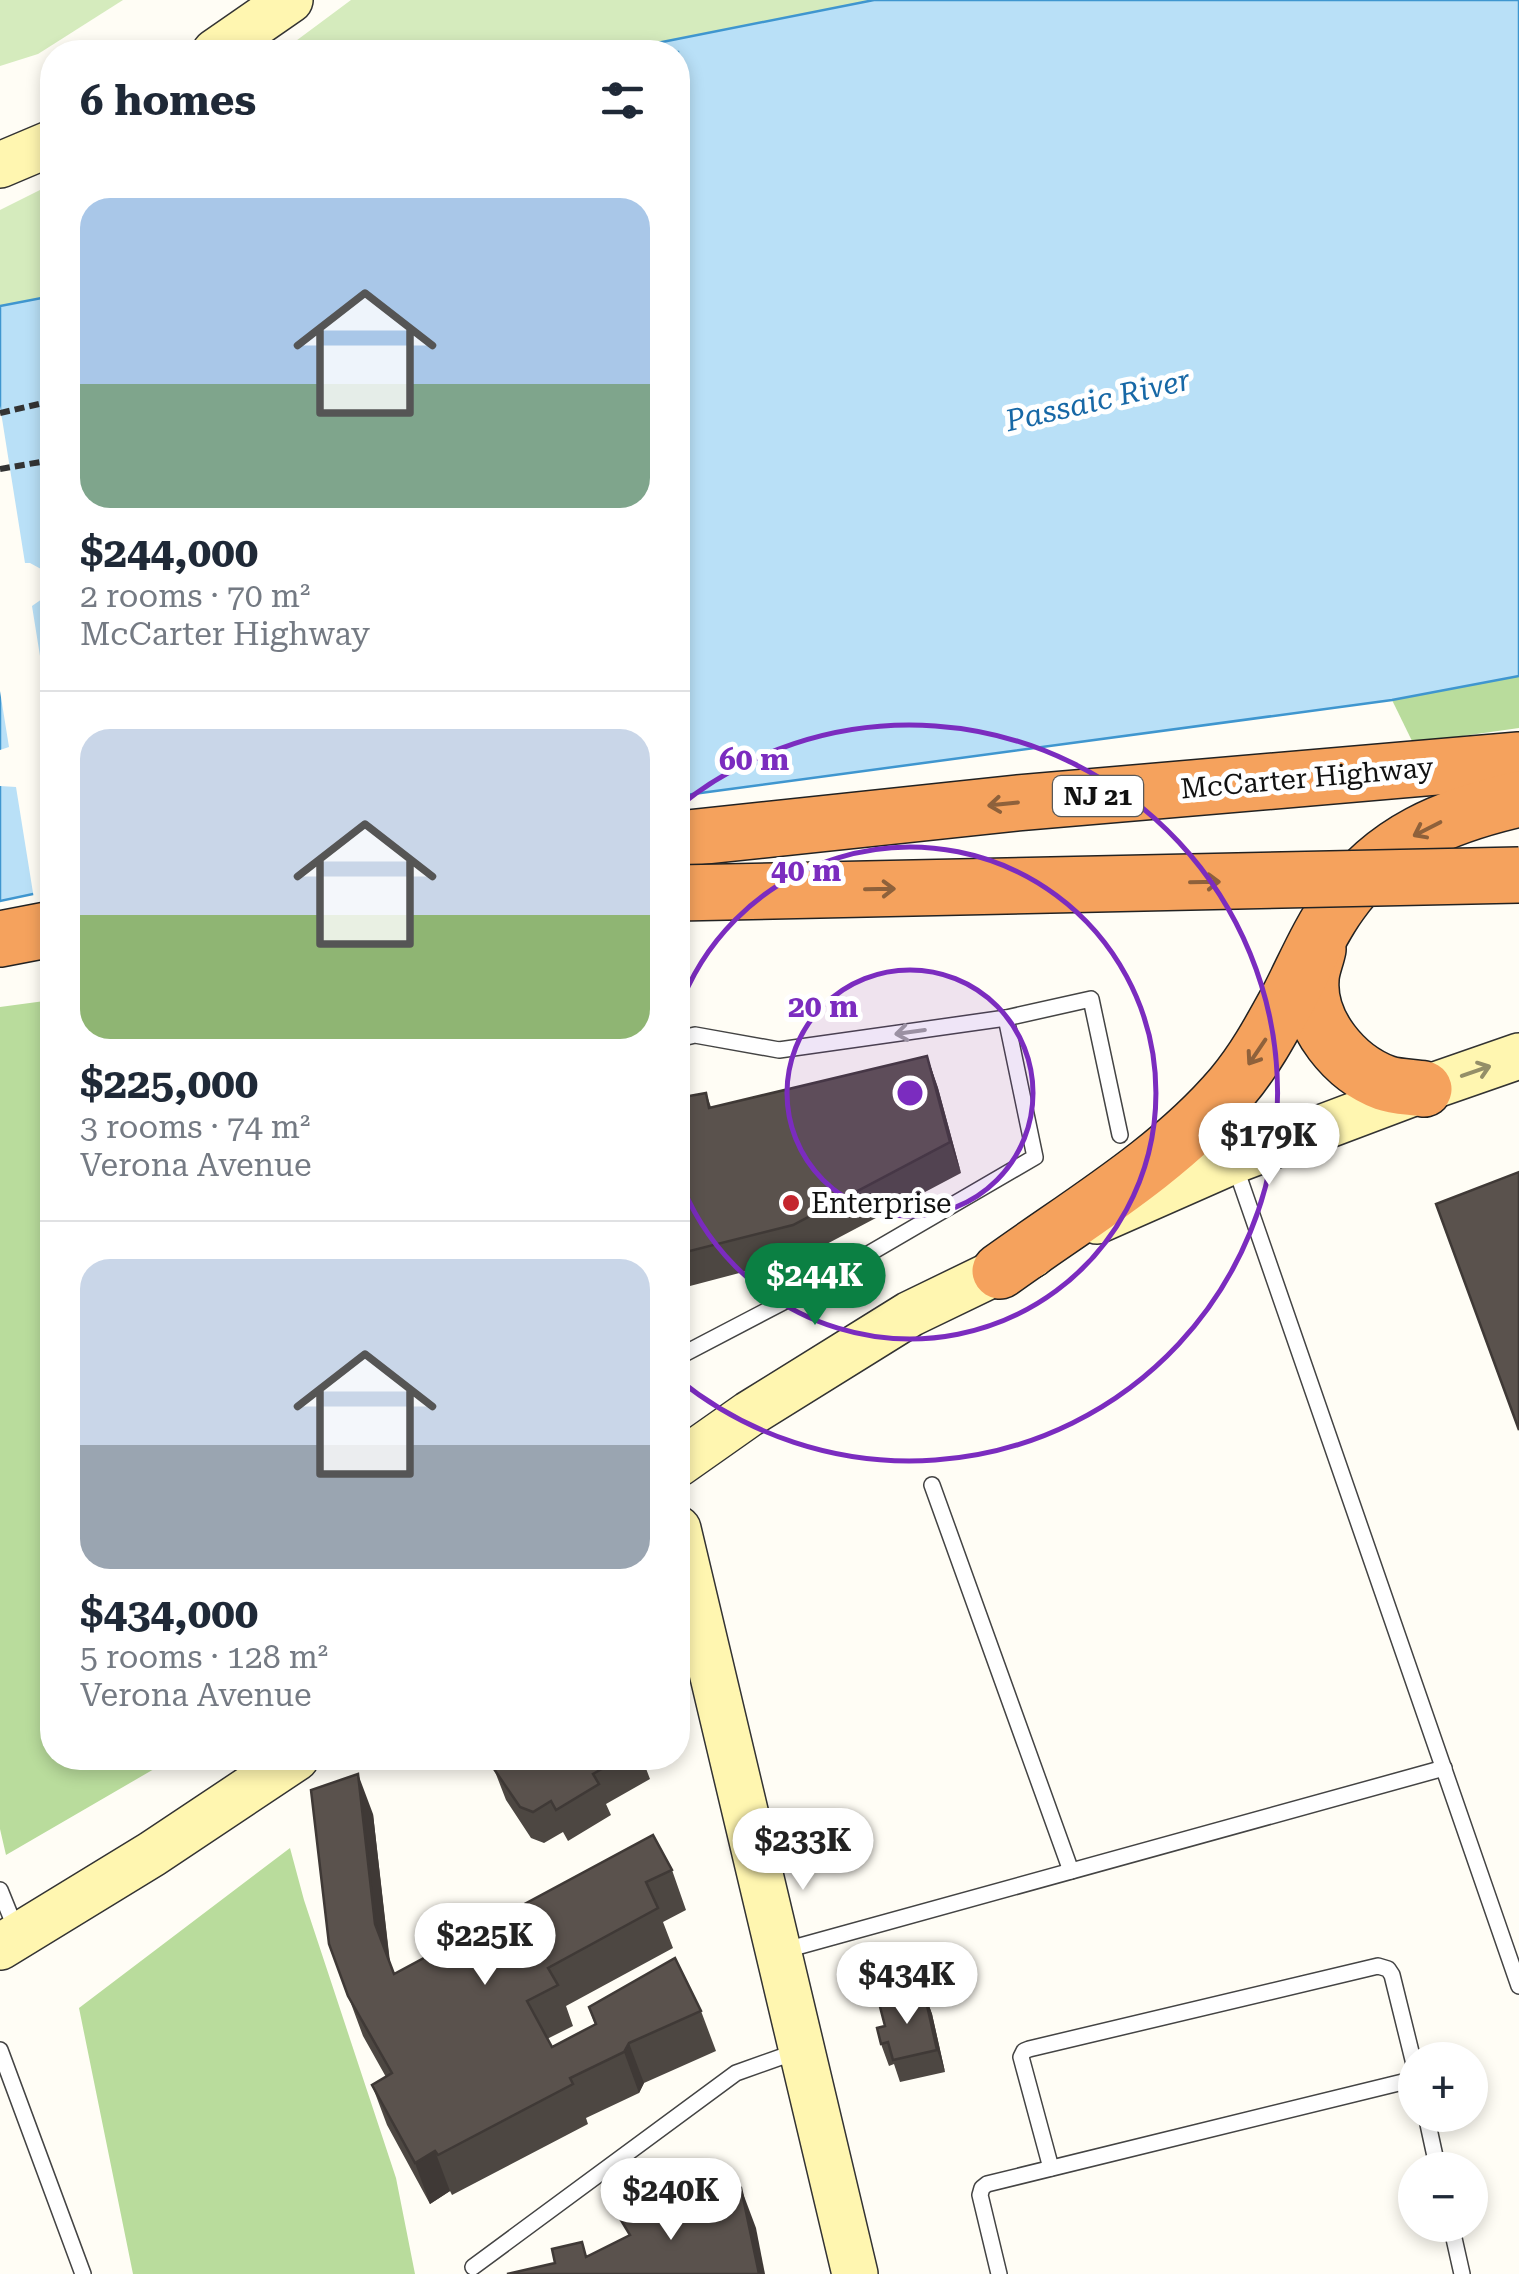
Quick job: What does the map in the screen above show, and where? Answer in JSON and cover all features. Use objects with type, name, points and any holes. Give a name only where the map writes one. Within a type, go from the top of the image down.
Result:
[{"type":"highway","name":"McCarter Highway","points":[[690,839],[1018,803],[1519,760]]},
{"type":"highway","points":[[1000,1271],[1153,1162],[1198,1124],[1234,1085],[1262,1046],[1338,905],[1366,870],[1401,842],[1442,821],[1519,799]]},
{"type":"highway","points":[[690,893],[1519,875]]},
{"type":"highway","points":[[1338,905],[1318,948],[1310,981],[1317,1014],[1333,1047],[1360,1071],[1388,1085],[1424,1089]]},
{"type":"highway","points":[[0,942],[40,932]]},
{"type":"highway","points":[[0,942],[40,938]]},
{"type":"street","points":[[232,40],[290,0]]},
{"type":"street","points":[[0,165],[40,149]]},
{"type":"street","points":[[690,1456],[749,1414],[910,1314],[1116,1212],[1234,1161],[1519,1056]]},
{"type":"street","points":[[690,1580],[856,2274]]},
{"type":"street","points":[[9,1941],[152,1854],[278,1770]]},
{"type":"lane","points":[[690,1036],[780,1050],[1006,1018],[1091,1000],[1120,1134]]},
{"type":"lane","points":[[690,1351],[810,1288],[1035,1157],[1006,1018]]},
{"type":"lane","points":[[1234,1161],[1519,1986]]},
{"type":"lane","points":[[932,1486],[1071,1872]]},
{"type":"lane","points":[[778,1952],[1444,1768]]},
{"type":"lane","points":[[0,1890],[9,1941]]},
{"type":"lane","points":[[1051,2168],[1020,2057],[1029,2049],[1378,1966],[1392,1975],[1409,2042]]},
{"type":"lane","points":[[0,2050],[83,2274]]},
{"type":"lane","points":[[473,2267],[736,2073],[802,2050]]},
{"type":"lane","points":[[999,2274],[980,2194],[987,2184],[1398,2083]]},
{"type":"lane","points":[[1455,2242],[1462,2274]]},
{"type":"path","points":[[0,413],[40,403]]},
{"type":"path","points":[[0,469],[40,462]]},
{"type":"green space","points":[[0,0],[123,0],[60,40],[40,40],[38,54],[0,66]]},
{"type":"green space","points":[[351,0],[874,0],[672,40],[297,40]]},
{"type":"green space","points":[[40,190],[40,298],[0,306],[0,210]]},
{"type":"green space","points":[[1519,676],[1519,728],[1413,743],[1392,700]]},
{"type":"green space","points":[[40,1002],[40,1770],[152,1770],[6,1855],[0,1829],[0,1007]]},
{"type":"green space","points":[[290,1848],[396,2178],[415,2274],[133,2274],[79,2008]]},
{"type":"water","name":"Passaic River","points":[[874,0],[1519,0],[1519,676],[1392,700],[690,794],[690,40],[672,40]]},
{"type":"water","points":[[40,298],[40,893],[0,901],[0,306]]},
{"type":"pier","points":[[0,406],[25,563],[40,568],[40,600],[32,606],[40,656],[40,898],[34,899],[16,787],[0,786],[0,750],[9,747],[0,691]]},
{"type":"building","name":"Enterprise","points":[[927,1056],[950,1142],[793,1225],[690,1251],[690,1096],[706,1093],[709,1108]]},
{"type":"building","points":[[1519,1172],[1519,1430],[1436,1204]]},
{"type":"building","points":[[495,1770],[600,1770],[593,1774],[599,1784],[556,1810],[551,1801],[533,1812],[520,1807]]},
{"type":"building","points":[[358,1774],[375,1924],[394,1974],[653,1835],[672,1870],[646,1882],[658,1908],[548,1968],[558,1985],[527,2001],[552,2047],[596,2024],[589,2007],[675,1958],[701,2011],[629,2043],[624,2052],[570,2078],[573,2084],[438,2155],[435,2151],[415,2163],[372,2085],[392,2073],[348,1996],[329,1944],[311,1790]]},
{"type":"building","points":[[924,1992],[937,2050],[893,2060],[888,2042],[881,2044],[877,2028],[885,2026],[879,2003]]},
{"type":"building","points":[[741,2188],[759,2274],[507,2274],[555,2263],[552,2249],[582,2242],[586,2257],[630,2235],[619,2217],[646,2201],[657,2218],[693,2199]]},
{"type":"place","name":"Enterprise","points":[[791,1203]]}]
